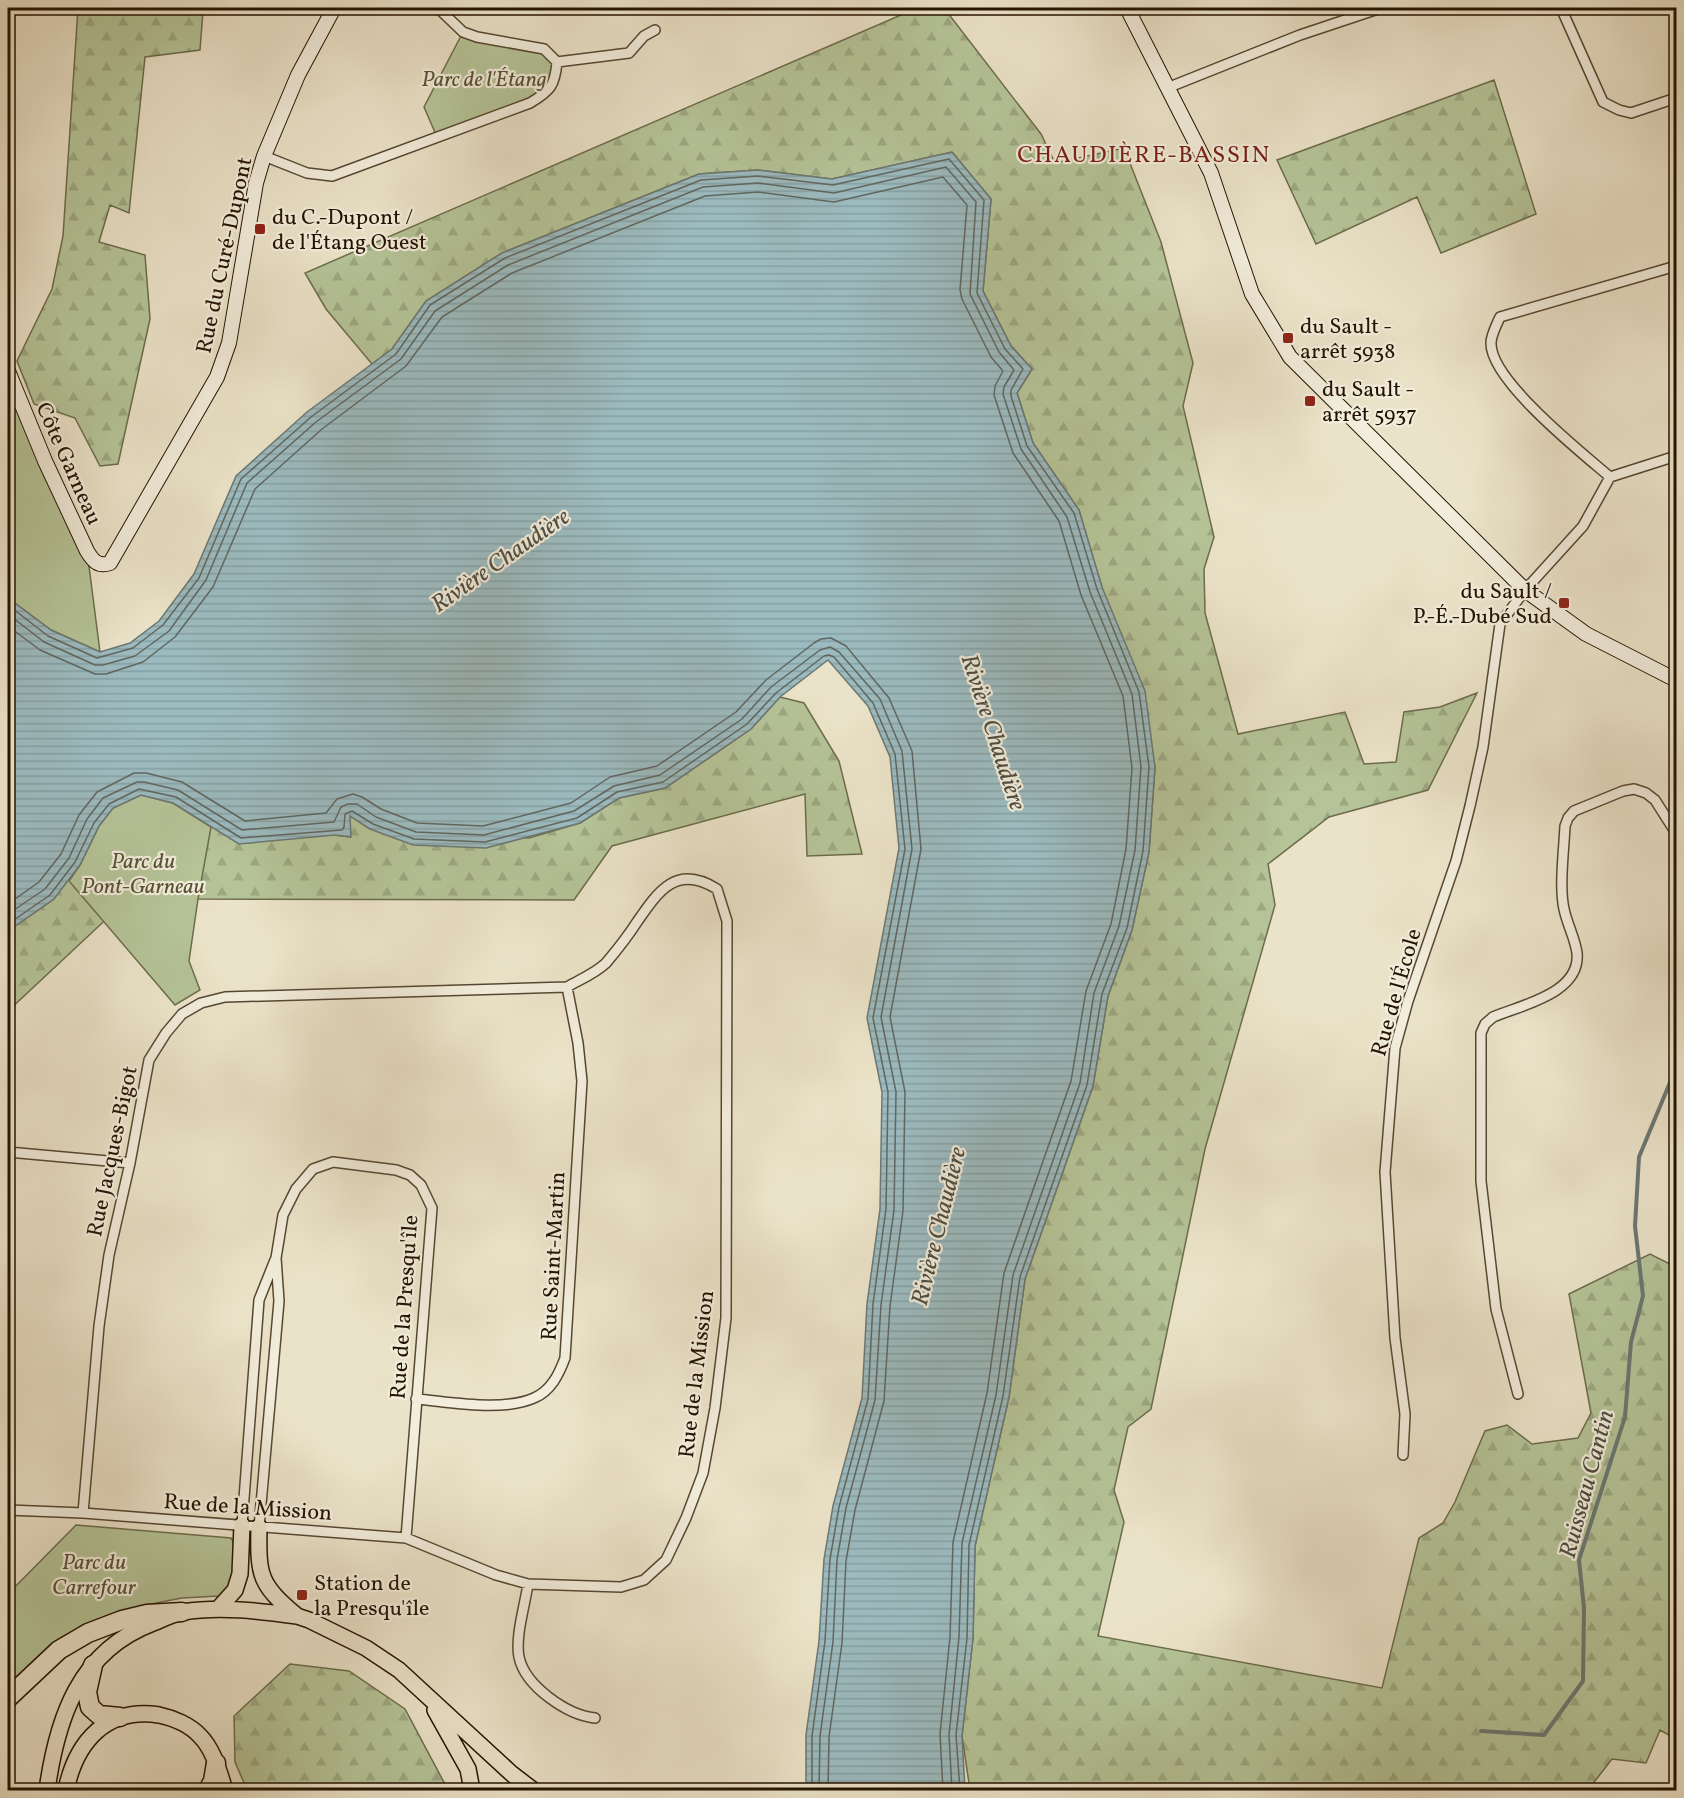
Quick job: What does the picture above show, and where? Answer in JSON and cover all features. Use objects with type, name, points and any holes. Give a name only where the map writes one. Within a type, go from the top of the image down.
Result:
[{"type":"highway","points":[[8,1698],[59,1650],[88,1634],[122,1620],[147,1614],[182,1612]]},
{"type":"highway","points":[[93,1665],[87,1692],[90,1707],[99,1715],[120,1717]]},
{"type":"highway","points":[[208,1791],[213,1781],[216,1763]]},
{"type":"main road","points":[[218,1609],[235,1590],[240,1574],[242,1526]]},
{"type":"main road","points":[[260,1527],[260,1571],[267,1588],[297,1616]]},
{"type":"main road","points":[[47,1791],[55,1742],[63,1717],[74,1692],[93,1665],[122,1637],[182,1612],[218,1609],[297,1616],[366,1648],[399,1670],[512,1774],[534,1791]]},
{"type":"main road","points":[[425,1695],[468,1769],[472,1791]]},
{"type":"main road","points":[[66,1791],[69,1774],[78,1754],[100,1728],[120,1717],[150,1714],[179,1721],[200,1735],[216,1763],[225,1791]]},
{"type":"street","name":"Rue du Curé-Dupont","points":[[103,565],[110,562],[116,553],[217,377],[229,343],[256,183],[264,156],[298,75],[334,8]]},
{"type":"street","points":[[438,8],[463,32],[477,37],[544,49],[557,62]]},
{"type":"street","points":[[1127,8],[1211,173],[1252,294],[1290,357],[1525,590],[1586,634],[1677,680]]},
{"type":"street","points":[[1167,88],[1361,11],[1381,8]]},
{"type":"street","points":[[1561,8],[1603,102],[1631,113],[1677,98]]},
{"type":"street","points":[[557,62],[629,53],[644,36],[655,30]]},
{"type":"street","points":[[264,156],[307,172],[332,176],[530,104],[547,93],[555,79],[557,62]]},
{"type":"street","points":[[1677,266],[1500,317],[1491,344],[1500,371],[1546,422],[1610,477],[1677,456]]},
{"type":"street","name":"Côte Garneau","points":[[8,371],[45,461],[87,551],[92,560],[103,565]]},
{"type":"street","name":"Rue de l'École","points":[[1403,1455],[1405,1414],[1395,1338],[1385,1172],[1395,1048],[1408,1001],[1456,861],[1470,806],[1483,747],[1500,624],[1525,590],[1583,526],[1610,477]]},
{"type":"street","points":[[1518,1394],[1496,1309],[1489,1260],[1481,1181],[1481,1033],[1485,1024],[1492,1017],[1554,992],[1566,985],[1574,975],[1577,961],[1576,950],[1562,898],[1565,826],[1574,811],[1623,791],[1634,789],[1646,793],[1655,801],[1677,833]]},
{"type":"street","name":"Rue de la Mission","points":[[8,1510],[83,1513],[406,1538],[495,1575],[528,1584],[621,1587],[644,1580],[666,1560],[686,1518],[703,1473],[715,1408],[726,1318],[727,921],[717,889],[703,880],[692,879],[681,879],[665,886],[604,965],[567,987]]},
{"type":"street","name":"Rue Jacques-Bigot","points":[[83,1513],[99,1326],[109,1255],[130,1163],[149,1060],[166,1033],[182,1014],[201,1004],[225,997],[567,987]]},
{"type":"street","name":"Rue Saint-Martin","points":[[416,1399],[487,1404],[514,1404],[525,1401],[535,1398],[548,1389],[558,1376],[565,1358],[582,1081],[578,1043],[567,987]]},
{"type":"street","points":[[8,1152],[130,1163]]},
{"type":"street","name":"Rue de la Presqu'île","points":[[242,1526],[259,1300],[276,1258],[283,1215],[296,1189],[313,1169],[333,1162],[396,1170],[410,1175],[421,1185],[432,1209],[406,1538]]},
{"type":"street","name":"Rue de la Presqu'île","points":[[260,1527],[279,1301],[276,1258]]},
{"type":"street","points":[[528,1584],[518,1645],[519,1659],[527,1674],[541,1691],[557,1704],[585,1717],[595,1718]]},
{"type":"green space","points":[[78,8],[201,8],[203,11],[200,50],[145,57],[129,213],[110,205],[99,242],[145,255],[150,319],[118,464],[100,466],[75,418],[34,404],[17,361],[52,289],[63,236]]},
{"type":"green space","points":[[917,8],[944,8],[1041,134],[1055,163],[1124,148],[1161,242],[1193,363],[1183,406],[1214,537],[1204,569],[1205,613],[1238,734],[1345,712],[1364,764],[1396,762],[1404,712],[1440,707],[1477,693],[1428,790],[1329,817],[1268,864],[1275,905],[1205,1149],[1151,1409],[1128,1427],[1114,1490],[1124,1522],[1098,1636],[1382,1688],[1419,1538],[1443,1523],[1455,1502],[1485,1431],[1507,1425],[1532,1444],[1578,1438],[1591,1413],[1569,1294],[1650,1254],[1676,1267],[1676,1739],[1660,1730],[1646,1763],[1612,1759],[1588,1790],[970,1790],[962,1736],[973,1638],[975,1546],[1009,1397],[1025,1279],[1093,1086],[1108,996],[1132,930],[1149,852],[1155,767],[1079,510],[1033,443],[1017,393],[1032,369],[1011,346],[983,291],[991,199],[952,152],[832,179],[758,170],[699,174],[502,253],[426,301],[392,349],[372,364],[326,309],[305,273]]},
{"type":"green space","name":"Parc de l'Étang","points":[[463,32],[544,49],[557,62],[547,93],[437,137],[424,107]]},
{"type":"green space","points":[[1494,80],[1536,214],[1441,253],[1417,197],[1316,244],[1277,160]]},
{"type":"green space","points":[[8,371],[87,551],[100,652],[51,630],[8,598]]},
{"type":"green space","points":[[780,697],[804,703],[839,761],[862,854],[807,856],[805,794],[612,846],[574,900],[198,899],[147,881],[8,1011],[8,931],[54,899],[113,808],[350,837],[350,815],[370,829],[529,838],[580,823],[619,798],[665,788],[751,729]]},
{"type":"green space","name":"Parc du Pont-Garneau","points":[[141,795],[173,803],[211,827],[189,961],[200,990],[175,1005],[69,881],[80,865],[99,826],[113,808]]},
{"type":"green space","name":"Parc du Carrefour","points":[[76,1525],[231,1538],[236,1547],[232,1582],[219,1596],[182,1598],[146,1605],[110,1618],[8,1692],[8,1594]]},
{"type":"green space","points":[[290,1664],[349,1671],[405,1709],[446,1790],[247,1790],[235,1762],[234,1716]]},
{"type":"water","name":"Rivière Chaudière","points":[[952,152],[991,199],[983,291],[1011,346],[1032,369],[1017,393],[1033,443],[1079,510],[1102,587],[1145,691],[1155,767],[1149,852],[1132,930],[1108,996],[1093,1086],[1025,1279],[1009,1397],[975,1546],[973,1638],[962,1736],[965,1790],[806,1790],[806,1735],[819,1641],[824,1559],[833,1506],[862,1398],[867,1304],[880,1209],[882,1092],[867,1018],[899,848],[890,757],[868,706],[828,660],[780,697],[751,729],[665,788],[619,798],[580,823],[486,848],[413,845],[370,829],[350,816],[351,837],[335,835],[239,844],[173,803],[141,795],[113,808],[99,826],[80,865],[54,899],[8,931],[8,598],[51,630],[100,652],[130,643],[159,621],[194,574],[236,476],[307,412],[392,349],[426,301],[502,253],[699,174],[758,170],[832,179]]},
{"type":"waterway","name":"Ruisseau Cantin","points":[[1481,1731],[1544,1735],[1583,1681],[1584,1608],[1579,1560],[1625,1417],[1631,1342],[1643,1296],[1635,1226],[1639,1157],[1676,1068]]},
{"type":"place","name":"du C.-Dupont / de l'Étang Ouest","points":[[260,229]]},
{"type":"place","name":"du Sault - arrêt 5938","points":[[1288,338]]},
{"type":"place","name":"du Sault - arrêt 5937","points":[[1310,401]]},
{"type":"place","name":"du Sault / P.-É.-Dubé Sud","points":[[1564,603]]},
{"type":"place","name":"Station de la Presqu'île","points":[[302,1595]]},
{"type":"district","name":"CHAUDIÈRE-BASSIN","points":[[1144,154]]}]
